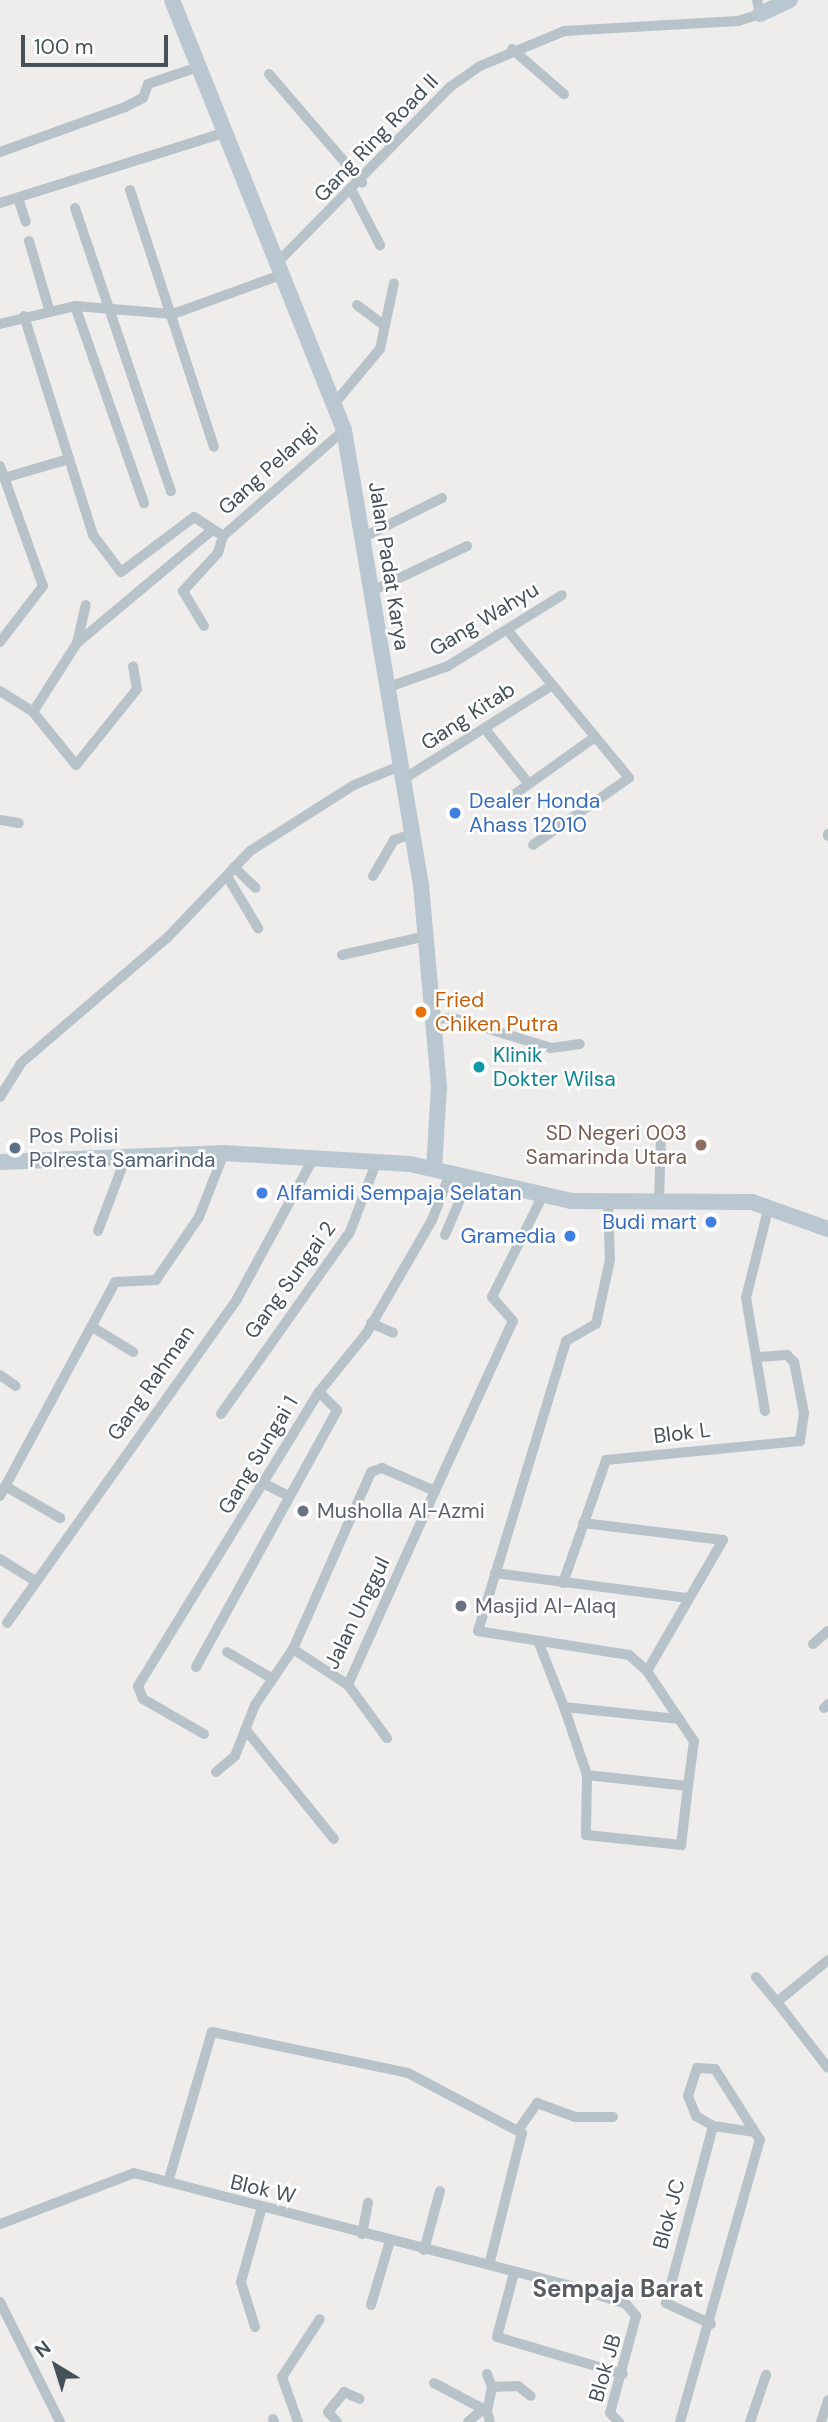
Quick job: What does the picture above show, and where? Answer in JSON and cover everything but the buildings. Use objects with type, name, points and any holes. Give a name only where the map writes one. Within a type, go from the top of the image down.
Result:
[{"type":"main road","name":"Jalan Padat Karya","points":[[172,0],[226,132],[277,271],[344,430],[366,536],[386,688],[414,833],[435,1019],[434,1168]]},
{"type":"main road","points":[[759,7],[790,0]]},
{"type":"main road","points":[[0,1162],[224,1153],[314,1157],[434,1168],[542,1197],[608,1203],[659,1201],[769,1206],[828,1229]]},
{"type":"street","name":"Gang Ring Road II","points":[[277,271],[450,87],[512,49],[564,31],[759,7]]},
{"type":"street","points":[[512,49],[564,94]]},
{"type":"street","points":[[0,152],[125,107],[143,98],[148,84],[198,67]]},
{"type":"street","points":[[269,74],[362,182]]},
{"type":"street","points":[[0,203],[226,132]]},
{"type":"street","points":[[130,190],[173,314],[214,447]]},
{"type":"street","points":[[353,192],[380,245]]},
{"type":"street","points":[[18,198],[26,222]]},
{"type":"street","points":[[75,208],[171,491]]},
{"type":"street","points":[[29,241],[49,309]]},
{"type":"street","points":[[0,324],[49,309],[75,306],[173,314],[277,271]]},
{"type":"street","points":[[334,404],[380,349],[394,283]]},
{"type":"street","points":[[357,305],[384,326]]},
{"type":"street","points":[[75,306],[144,503]]},
{"type":"street","points":[[0,642],[43,586],[2,472],[69,459],[24,316]]},
{"type":"street","name":"Gang Pelangi","points":[[69,459],[93,535],[121,572],[194,517],[223,537],[344,430]]},
{"type":"street","points":[[366,536],[442,498]]},
{"type":"street","points":[[33,712],[77,643],[212,530]]},
{"type":"street","points":[[204,626],[183,591],[218,553],[223,537]]},
{"type":"street","points":[[374,590],[467,546]]},
{"type":"street","name":"Gang Wahyu","points":[[386,688],[439,670],[508,631],[562,595]]},
{"type":"street","points":[[77,643],[86,605]]},
{"type":"street","points":[[508,631],[629,781],[533,845]]},
{"type":"street","points":[[0,691],[33,712],[76,765],[137,689],[133,666]]},
{"type":"street","name":"Gang Kitab","points":[[0,1097],[21,1063],[167,938],[230,872],[340,794],[403,771],[485,729],[551,686]]},
{"type":"street","points":[[485,729],[529,784]]},
{"type":"street","points":[[512,796],[595,737]]},
{"type":"street","points":[[0,820],[19,822]]},
{"type":"street","points":[[373,876],[394,840],[414,833]]},
{"type":"street","points":[[230,872],[256,888]]},
{"type":"street","points":[[230,872],[258,928]]},
{"type":"street","points":[[342,955],[426,936]]},
{"type":"street","points":[[435,1019],[453,1018],[551,1048],[580,1044]]},
{"type":"street","points":[[659,1201],[661,1138]]},
{"type":"street","points":[[60,1518],[3,1491],[119,1279],[156,1280],[199,1217],[224,1153]]},
{"type":"street","points":[[98,1231],[126,1157]]},
{"type":"street","name":"Gang Rahman","points":[[7,1623],[34,1581],[237,1299],[314,1157]]},
{"type":"street","name":"Gang Sungai 2","points":[[222,1415],[350,1232],[376,1163]]},
{"type":"street","name":"Gang Sungai 1","points":[[204,1734],[143,1699],[138,1686],[265,1484],[319,1392],[371,1323],[432,1220],[451,1171]]},
{"type":"street","points":[[445,1235],[470,1176]]},
{"type":"street","name":"Jalan Unggul","points":[[435,1491],[382,1468],[371,1472],[293,1649],[348,1685],[513,1321],[492,1297],[542,1197]]},
{"type":"street","points":[[538,1641],[587,1775],[586,1835],[677,1847],[683,1842],[694,1741],[647,1671],[629,1655],[478,1631],[568,1337],[596,1324],[610,1261],[608,1203]]},
{"type":"street","points":[[765,1411],[746,1298],[769,1206]]},
{"type":"street","points":[[371,1323],[393,1333]]},
{"type":"street","points":[[94,1328],[133,1352]]},
{"type":"street","name":"Blok L","points":[[583,1522],[601,1464],[800,1441],[804,1413],[792,1359],[758,1357]]},
{"type":"street","points":[[2,1380],[16,1386]]},
{"type":"street","points":[[196,1667],[337,1410],[319,1392]]},
{"type":"street","points":[[265,1484],[290,1497]]},
{"type":"street","points":[[563,1583],[583,1522],[723,1540],[647,1671]]},
{"type":"street","points":[[0,1559],[34,1581]]},
{"type":"street","points":[[495,1573],[688,1598]]},
{"type":"street","points":[[813,1644],[828,1631]]},
{"type":"street","points":[[216,1772],[235,1756],[273,1679],[293,1649]]},
{"type":"street","points":[[227,1651],[273,1679]]},
{"type":"street","points":[[348,1685],[387,1738]]},
{"type":"street","points":[[564,1707],[679,1719]]},
{"type":"street","points":[[246,1730],[334,1839]]},
{"type":"street","points":[[587,1775],[688,1786]]},
{"type":"street","points":[[780,2000],[828,1961]]},
{"type":"street","points":[[756,1978],[780,2000],[828,2068]]},
{"type":"street","points":[[168,2182],[207,2038],[215,2031],[408,2073],[519,2129]]},
{"type":"street","points":[[680,2422],[750,2192],[760,2140],[715,2069],[701,2065],[689,2105],[713,2126],[754,2132]]},
{"type":"street","points":[[489,2265],[519,2129],[537,2103],[575,2117],[613,2117]]},
{"type":"street","name":"Blok JC","points":[[711,2325],[666,2303],[713,2126]]},
{"type":"street","name":"Blok W","points":[[0,2224],[28,2219],[124,2175],[168,2182],[519,2274]]},
{"type":"street","points":[[424,2250],[440,2191]]},
{"type":"street","points":[[362,2234],[368,2203]]},
{"type":"street","points":[[255,2328],[241,2282],[262,2207]]},
{"type":"street","points":[[371,2305],[390,2241]]},
{"type":"street","points":[[519,2274],[497,2337],[622,2374]]},
{"type":"street","name":"Blok JB","points":[[519,2274],[630,2306],[637,2321],[610,2413],[619,2422]]},
{"type":"street","points":[[0,2302],[60,2422]]},
{"type":"street","points":[[298,2422],[282,2377],[320,2319]]},
{"type":"street","points":[[487,2374],[492,2387],[487,2414]]},
{"type":"street","points":[[750,2422],[766,2375]]},
{"type":"street","points":[[434,2383],[487,2414]]},
{"type":"street","points":[[492,2387],[517,2386],[531,2396]]},
{"type":"street","points":[[337,2422],[328,2412],[344,2392],[360,2399]]},
{"type":"street","points":[[821,2422],[828,2400]]},
{"type":"street","points":[[468,2422],[487,2414]]},
{"type":"place","name":"Dealer Honda Ahass 12010","points":[[455,813]]},
{"type":"place","name":"Fried Chiken Putra","points":[[421,1012]]},
{"type":"place","name":"Klinik Dokter Wilsa","points":[[479,1067]]},
{"type":"place","name":"SD Negeri 003 Samarinda Utara","points":[[701,1145]]},
{"type":"place","name":"Pos Polisi Polresta Samarinda","points":[[15,1148]]},
{"type":"place","name":"Alfamidi Sempaja Selatan","points":[[262,1193]]},
{"type":"place","name":"Budi mart","points":[[711,1222]]},
{"type":"place","name":"Gramedia","points":[[570,1236]]},
{"type":"place","name":"Musholla Al-Azmi","points":[[303,1511]]},
{"type":"place","name":"Masjid Al-Alaq","points":[[461,1606]]},
{"type":"district","name":"Sempaja Barat","points":[[618,2289]]}]
